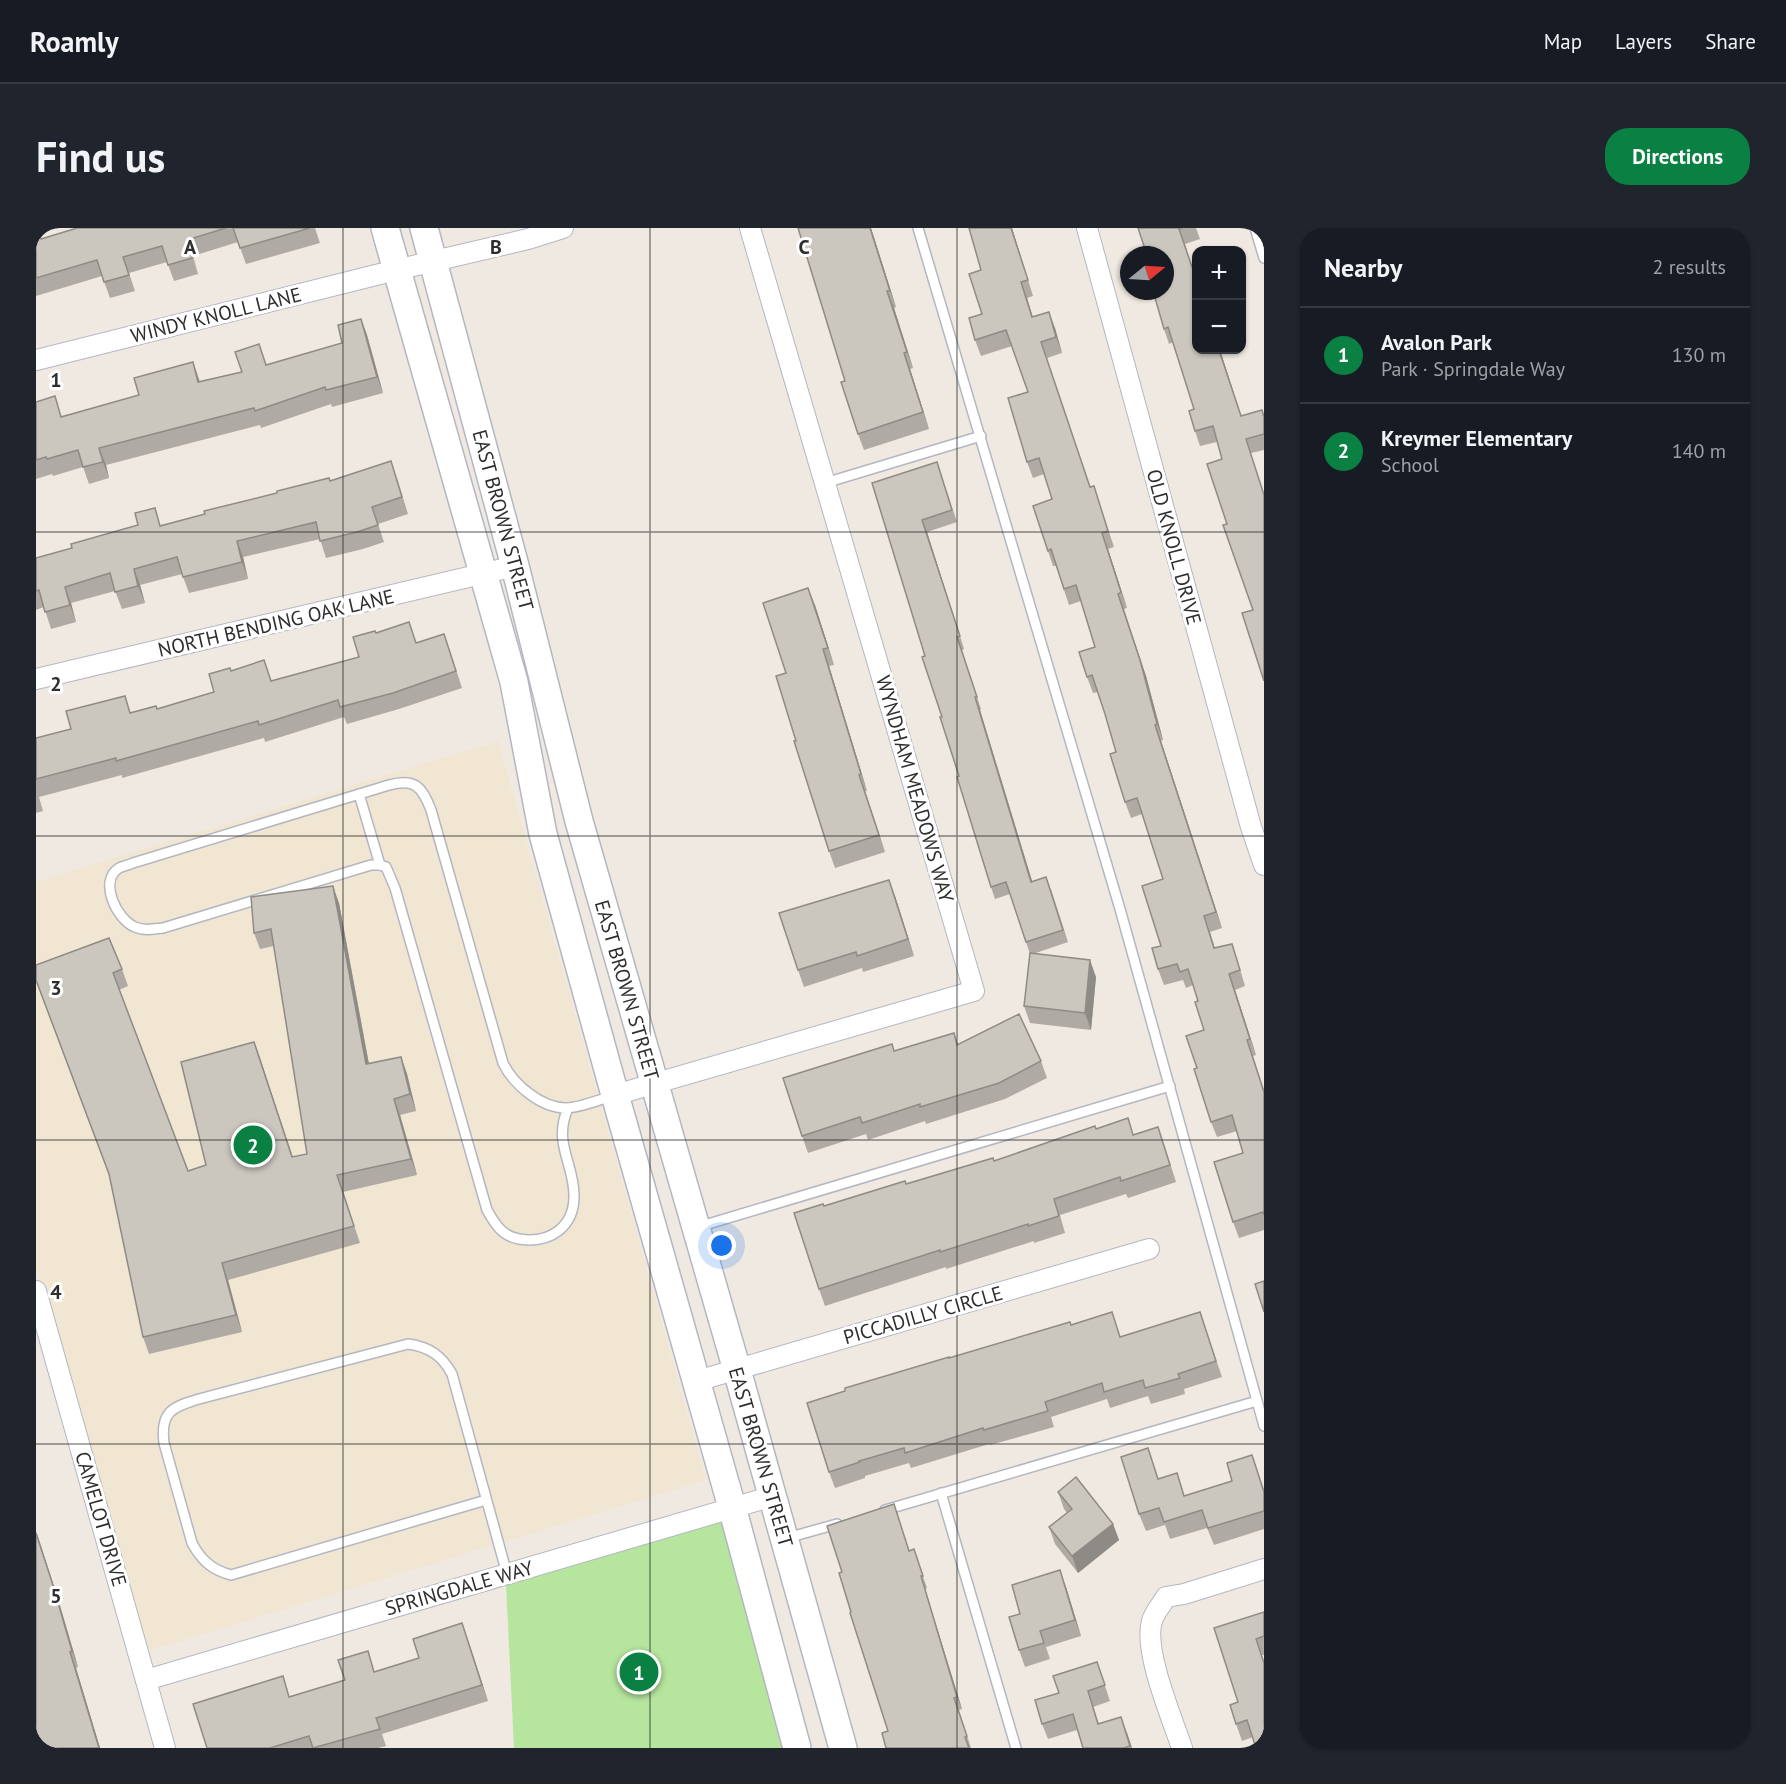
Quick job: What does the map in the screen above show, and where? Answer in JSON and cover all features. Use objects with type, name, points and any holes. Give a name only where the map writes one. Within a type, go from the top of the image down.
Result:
[{"type":"main road","name":"EAST BROWN STREET","points":[[385,228],[514,682],[543,834],[697,1381],[797,1748]]},
{"type":"main road","name":"EAST BROWN STREET","points":[[424,228],[515,566],[579,821],[843,1748]]},
{"type":"street","name":"WYNDHAM MEADOWS WAY","points":[[615,1095],[974,991],[750,228]]},
{"type":"street","name":"OLD KNOLL DRIVE","points":[[1087,228],[1258,825],[1264,865]]},
{"type":"street","points":[[396,270],[528,239],[559,229]]},
{"type":"street","name":"WINDY KNOLL LANE","points":[[36,360],[396,270]]},
{"type":"street","name":"NORTH BENDING OAK LANE","points":[[36,679],[515,566]]},
{"type":"street","name":"PICCADILLY CIRCLE","points":[[697,1381],[1149,1249]]},
{"type":"street","name":"CAMELOT DRIVE","points":[[36,1291],[165,1748]]},
{"type":"street","name":"SPRINGDALE WAY","points":[[146,1680],[772,1496]]},
{"type":"street","points":[[1182,1748],[1150,1644],[1152,1621],[1166,1597],[1184,1594],[1264,1569]]},
{"type":"lane","points":[[918,228],[1114,886],[1264,1426]]},
{"type":"lane","points":[[1255,228],[1264,258]]},
{"type":"lane","points":[[825,483],[981,436]]},
{"type":"lane","points":[[568,1108],[562,1122],[562,1137],[574,1193],[573,1210],[565,1224],[555,1234],[541,1240],[511,1238],[497,1228],[487,1210],[390,872],[386,867],[371,865],[163,928],[146,930],[133,927],[120,914],[112,899],[110,881],[118,868],[404,781],[415,785],[426,796],[502,1063],[507,1073],[529,1093],[556,1106],[568,1108],[615,1095]]},
{"type":"lane","points":[[359,794],[380,865]]},
{"type":"lane","points":[[696,1228],[1170,1086]]},
{"type":"lane","points":[[486,1500],[231,1575],[210,1566],[200,1557],[192,1543],[164,1443],[162,1428],[166,1416],[175,1408],[192,1401],[408,1344],[420,1346],[438,1355],[452,1374],[507,1574]]},
{"type":"lane","points":[[876,1512],[1257,1401]]},
{"type":"lane","points":[[941,1493],[1016,1748]]},
{"type":"lane","points":[[784,1539],[844,1522]]},
{"type":"shaded area","points":[[498,741],[706,1480],[145,1652],[36,1268],[36,882]]},
{"type":"green space","points":[[728,1518],[789,1748],[514,1748],[506,1583]]},
{"type":"building","points":[[77,228],[226,228],[187,240],[192,258],[168,265],[162,246],[123,257],[129,275],[104,282],[97,260],[36,278],[36,238],[41,239]]},
{"type":"building","points":[[233,228],[310,228],[240,248]]},
{"type":"building","points":[[798,228],[870,228],[907,352],[904,353],[923,412],[858,434],[841,382],[845,381]]},
{"type":"building","points":[[969,228],[1011,228],[1028,280],[1021,282],[1032,317],[1049,312],[1056,337],[1041,342],[1090,487],[1094,486],[1108,531],[1102,533],[1121,592],[1118,594],[1140,660],[1157,724],[1155,725],[1216,912],[1204,916],[1214,948],[1232,944],[1240,970],[1229,974],[1264,1092],[1264,1215],[1263,1212],[1233,1222],[1214,1162],[1243,1153],[1232,1115],[1211,1122],[1194,1069],[1197,1068],[1186,1036],[1204,1030],[1188,969],[1180,972],[1177,964],[1158,969],[1152,948],[1161,946],[1142,886],[1163,879],[1137,798],[1125,802],[1110,754],[1116,752],[1105,714],[1092,675],[1087,677],[1079,652],[1095,647],[1076,585],[1064,589],[1051,549],[1048,551],[1033,506],[1052,499],[1039,458],[1027,462],[1008,398],[1028,392],[1006,330],[975,340],[969,318],[982,314],[969,274],[981,270]]},
{"type":"building","points":[[1138,228],[1182,228],[1179,229],[1192,267],[1192,354],[1220,354],[1241,416],[1262,410],[1264,417],[1264,434],[1246,439],[1264,495],[1264,681],[1242,613],[1253,610],[1223,525],[1227,524],[1207,464],[1222,459],[1213,426],[1195,431],[1189,411],[1194,409],[1168,327],[1164,329],[1156,300],[1174,300],[1174,246],[1144,246]]},
{"type":"building","points":[[361,319],[377,377],[326,390],[325,387],[255,411],[254,408],[99,448],[103,462],[83,467],[78,450],[36,460],[36,402],[55,396],[61,417],[139,395],[134,378],[193,362],[198,382],[242,372],[235,352],[259,344],[266,365],[342,343],[338,325]]},
{"type":"building","points":[[391,461],[402,497],[372,507],[378,525],[320,541],[316,522],[237,541],[242,562],[183,577],[177,557],[134,569],[138,586],[115,592],[110,573],[65,587],[70,605],[45,612],[39,590],[36,591],[36,558],[72,548],[71,544],[138,525],[135,513],[155,508],[160,526],[205,514],[204,511],[277,493],[277,491],[329,478],[330,481]]},
{"type":"building","points":[[937,462],[952,510],[922,520],[960,636],[957,637],[1031,882],[1046,877],[1063,930],[1026,942],[1006,882],[991,887],[957,777],[959,776],[940,717],[942,717],[922,657],[925,656],[872,483]]},
{"type":"building","points":[[808,588],[828,648],[823,649],[861,774],[859,775],[879,835],[829,851],[776,676],[786,673],[763,603]]},
{"type":"building","points":[[409,622],[416,643],[444,634],[456,671],[393,693],[340,707],[338,700],[259,725],[258,721],[116,761],[116,758],[36,779],[36,738],[71,729],[66,711],[125,696],[130,713],[156,706],[157,709],[214,692],[209,674],[230,668],[231,671],[264,660],[271,681],[359,657],[353,637],[375,631],[376,633]]},
{"type":"building","points":[[889,880],[908,939],[857,956],[856,952],[798,970],[779,913]]},
{"type":"building","points":[[333,886],[366,1064],[401,1057],[410,1094],[394,1099],[411,1159],[337,1175],[354,1226],[222,1263],[236,1315],[143,1337],[109,1174],[36,980],[36,965],[109,938],[122,969],[113,973],[188,1171],[206,1165],[181,1062],[254,1042],[292,1157],[307,1154],[271,929],[254,933],[251,897]]},
{"type":"building","points":[[1030,953],[1090,960],[1085,1013],[1024,1006]]},
{"type":"building","points":[[1019,1014],[1041,1061],[999,1083],[920,1107],[920,1104],[862,1123],[860,1117],[802,1136],[783,1078],[892,1044],[894,1051],[954,1033],[957,1045]]},
{"type":"building","points":[[1128,1118],[1133,1135],[1158,1127],[1170,1165],[1121,1181],[1120,1177],[1054,1199],[1059,1216],[940,1252],[940,1250],[819,1289],[794,1213],[905,1181],[906,1184],[993,1158],[994,1161],[1095,1126],[1096,1129]]},
{"type":"building","points":[[1264,1281],[1264,1312],[1255,1284]]},
{"type":"building","points":[[1112,1312],[1120,1337],[1200,1312],[1216,1361],[1178,1374],[1180,1378],[1145,1388],[1143,1380],[1104,1392],[1102,1383],[1045,1402],[1048,1411],[984,1430],[983,1428],[905,1453],[904,1448],[829,1472],[807,1403],[845,1391],[845,1388],[1070,1322],[1071,1325]]},
{"type":"building","points":[[1148,1448],[1158,1479],[1177,1473],[1184,1496],[1232,1481],[1227,1463],[1252,1455],[1264,1492],[1264,1511],[1208,1528],[1202,1510],[1164,1522],[1159,1508],[1139,1514],[1121,1457]]},
{"type":"building","points":[[1076,1477],[1113,1524],[1072,1556],[1049,1527],[1072,1509],[1058,1492]]},
{"type":"building","points":[[894,1504],[909,1551],[914,1549],[923,1576],[921,1576],[957,1697],[954,1698],[969,1748],[886,1748],[882,1733],[888,1731],[850,1613],[839,1573],[842,1572],[827,1526]]},
{"type":"building","points":[[36,1533],[99,1748],[39,1748],[36,1738]]},
{"type":"building","points":[[1060,1570],[1075,1620],[1040,1631],[1044,1643],[1019,1650],[1009,1617],[1020,1614],[1012,1585]]},
{"type":"building","points":[[1264,1612],[1264,1636],[1256,1639],[1264,1663],[1264,1748],[1256,1748],[1247,1720],[1236,1724],[1230,1705],[1238,1702],[1214,1628]]},
{"type":"building","points":[[462,1623],[482,1685],[376,1718],[380,1729],[313,1748],[309,1736],[270,1748],[207,1748],[193,1704],[283,1676],[289,1697],[345,1680],[338,1660],[368,1651],[374,1672],[419,1658],[413,1639]]},
{"type":"building","points":[[1097,1662],[1105,1685],[1088,1691],[1098,1724],[1121,1717],[1130,1746],[1083,1748],[1073,1714],[1042,1724],[1035,1700],[1059,1693],[1053,1676]]},
{"type":"place","name":"Kreymer Elementary","points":[[253,1145]]},
{"type":"place","name":"Avalon Park","points":[[639,1672]]}]
